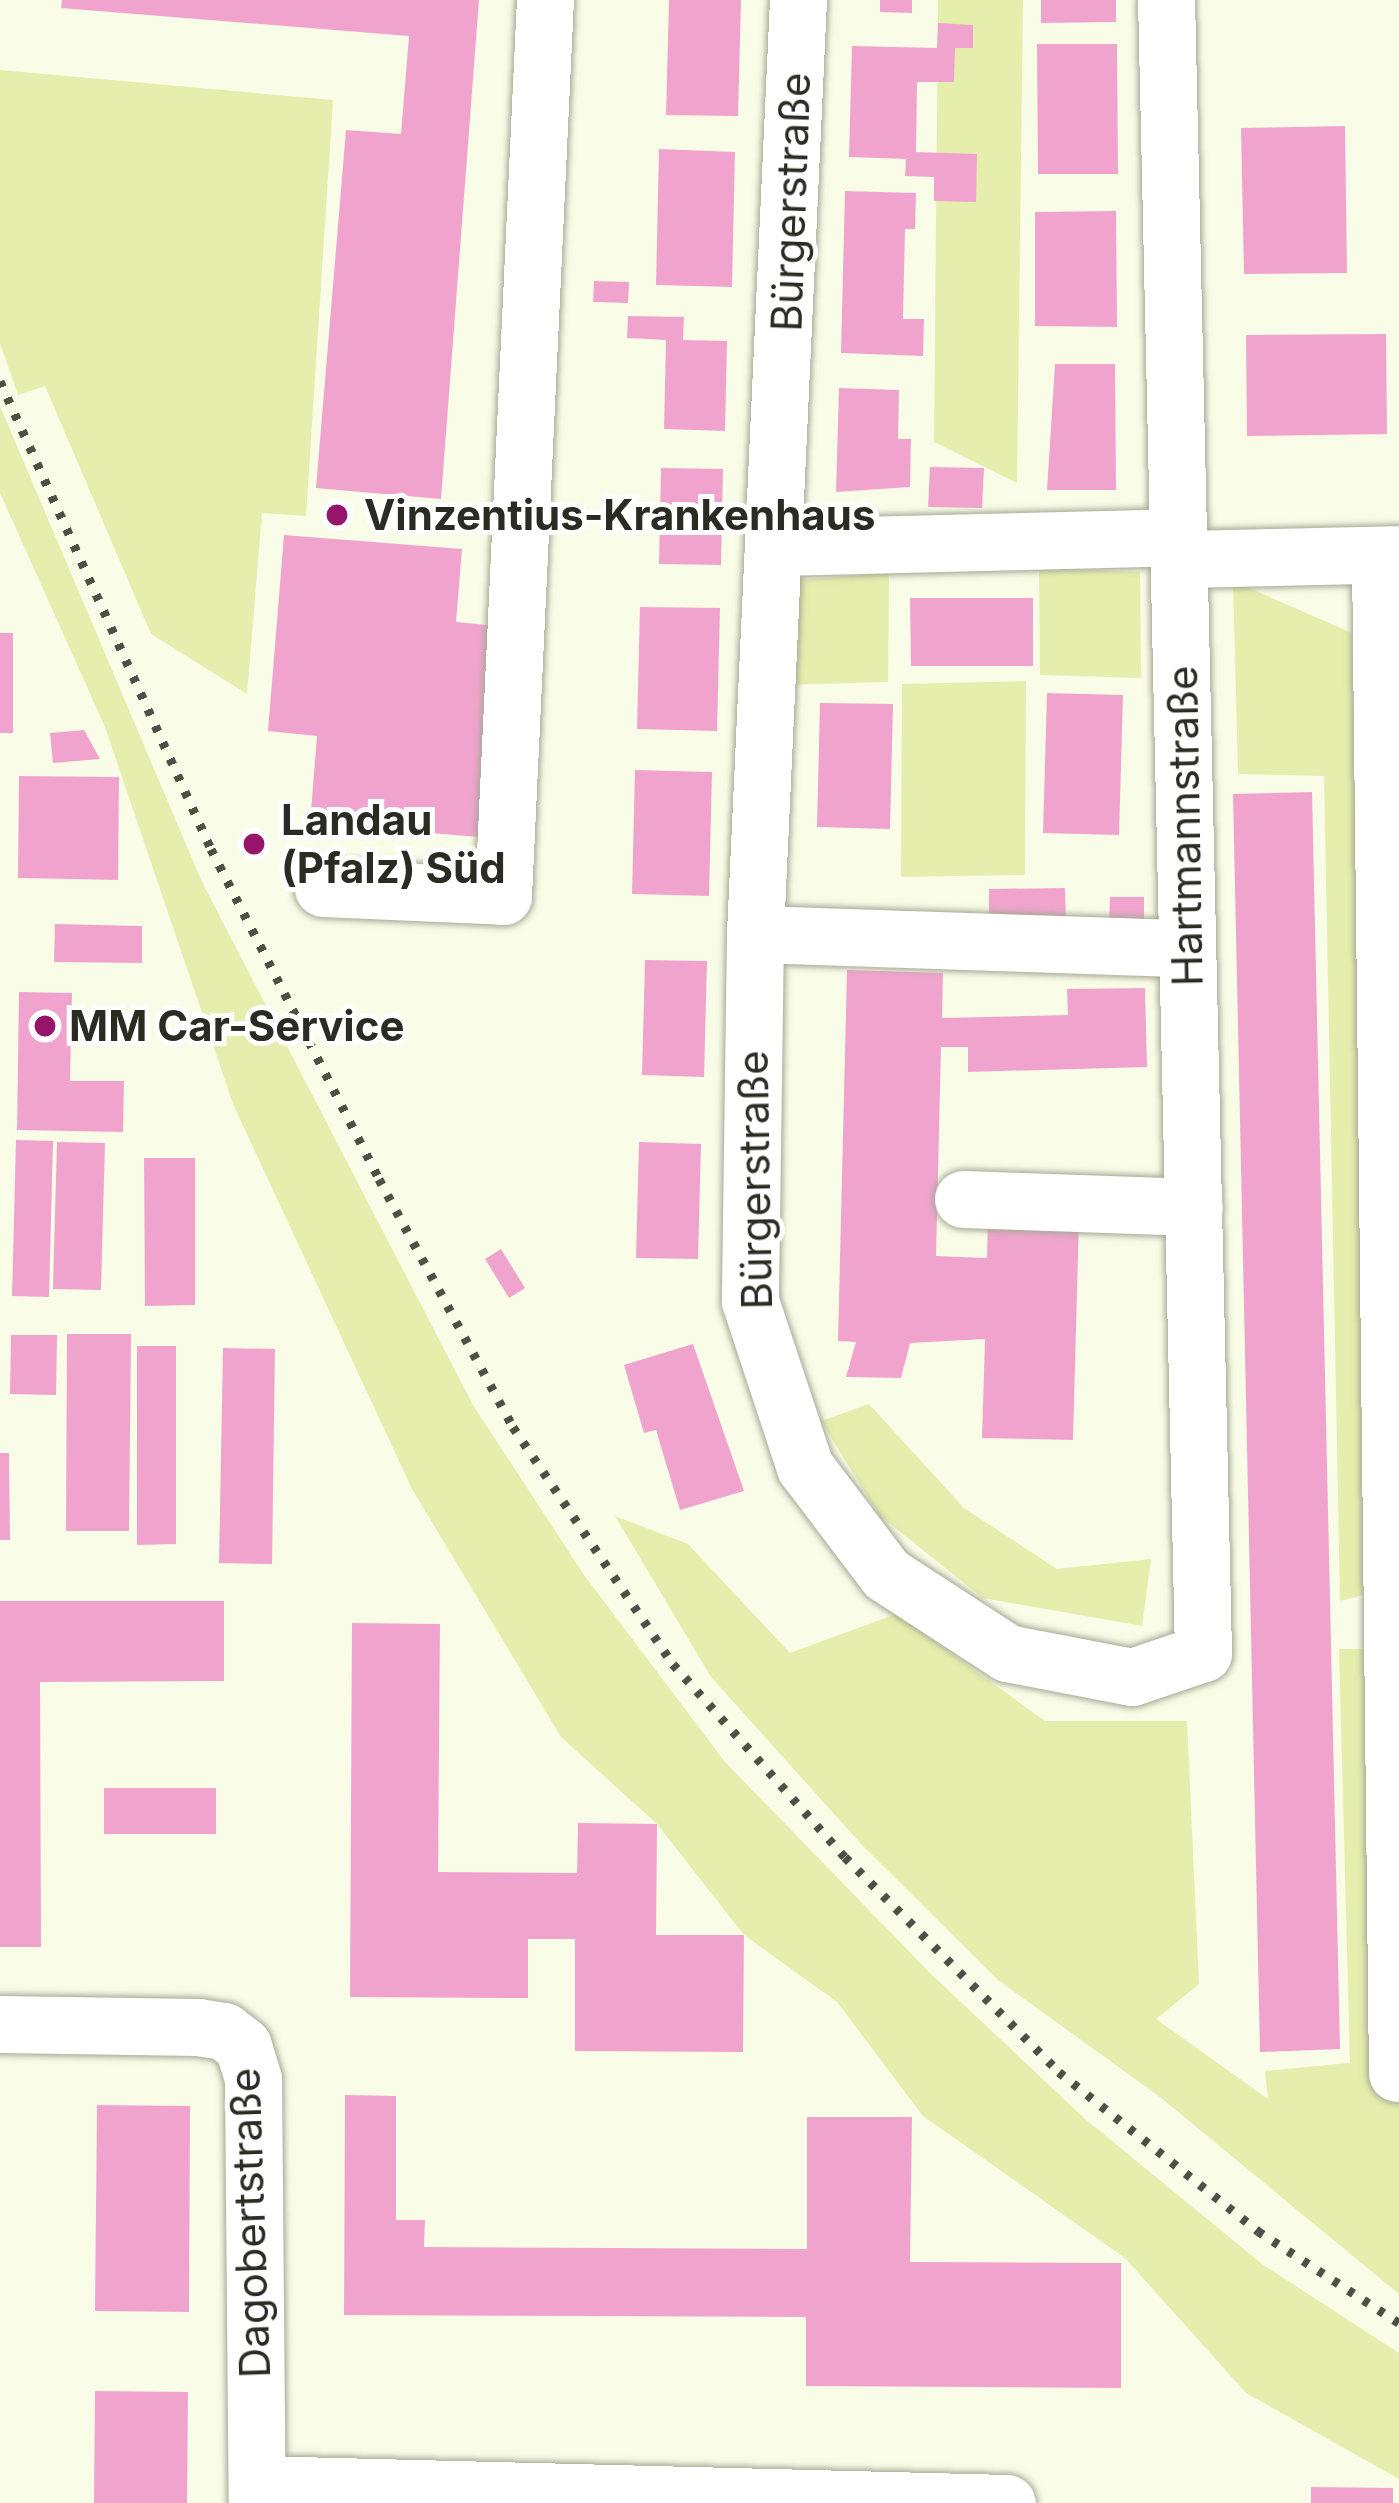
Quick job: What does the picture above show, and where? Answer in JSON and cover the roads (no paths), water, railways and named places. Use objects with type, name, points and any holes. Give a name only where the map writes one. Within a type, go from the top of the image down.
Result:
[{"type":"street","points":[[323,887],[503,896],[545,0]]},
{"type":"street","name":"Bürgerstraße","points":[[799,0],[778,547],[755,934],[750,1301],[785,1425],[830,1509],[886,1574],[1007,1653],[1132,1677],[1203,1653]]},
{"type":"street","name":"Hartmannstraße","points":[[1166,0],[1203,1653]]},
{"type":"street","points":[[778,547],[1390,554],[1397,2073]]},
{"type":"street","points":[[755,934],[1186,948]]},
{"type":"street","points":[[963,1199],[1194,1207]]},
{"type":"street","name":"Dagobertstraße","points":[[0,2024],[198,2027],[224,2031],[243,2046],[253,2079],[257,2494]]},
{"type":"street","points":[[257,2494],[1007,2503]]},
{"type":"railway","points":[[0,381],[211,849],[379,1179],[513,1427],[673,1664],[845,1857],[1059,2072],[1258,2231],[1399,2323]]},
{"type":"place","name":"Vinzentius-Krankenhaus","points":[[337,515]]},
{"type":"place","name":"Landau (Pfalz) Süd","points":[[254,844]]},
{"type":"place","name":"MM Car-Service","points":[[45,1026]]}]
